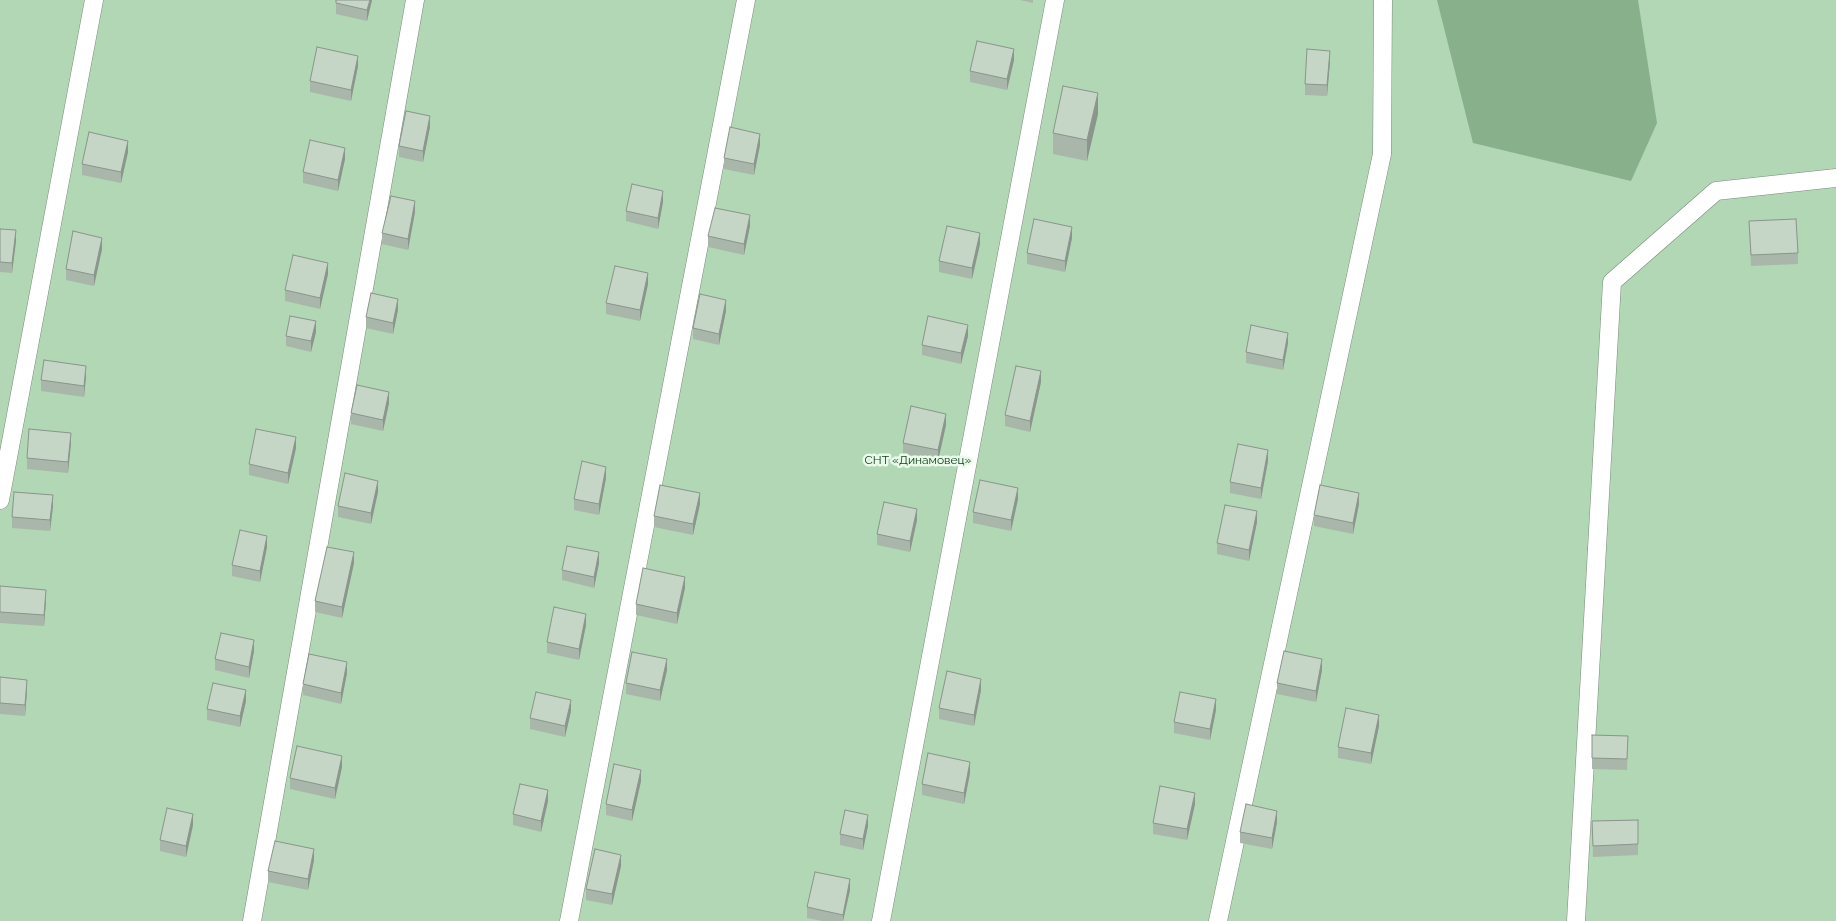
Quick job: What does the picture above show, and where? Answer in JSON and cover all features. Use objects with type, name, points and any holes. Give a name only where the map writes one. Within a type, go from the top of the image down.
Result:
[{"type":"lane","points":[[0,500],[94,0]]},
{"type":"lane","points":[[252,921],[415,0]]},
{"type":"lane","points":[[569,921],[746,0]]},
{"type":"lane","points":[[881,921],[1055,0]]},
{"type":"lane","points":[[1218,921],[1382,154],[1383,0]]},
{"type":"lane","points":[[1576,921],[1612,282],[1716,191],[1836,178]]},
{"type":"green space","name":"СНТ «Динамовец»","points":[[0,0],[1836,0],[1836,921],[0,921]]},
{"type":"shaded area","points":[[1437,0],[1638,0],[1657,123],[1631,181],[1473,143]]},
{"type":"building","points":[[336,0],[370,0],[367,10],[336,3]]},
{"type":"building","points":[[977,41],[1014,49],[1007,79],[970,71]]},
{"type":"building","points":[[317,47],[358,56],[351,90],[310,81]]},
{"type":"building","points":[[1307,49],[1330,51],[1327,85],[1305,84]]},
{"type":"building","points":[[1063,86],[1098,93],[1087,140],[1053,133]]},
{"type":"building","points":[[406,111],[430,116],[423,151],[399,146]]},
{"type":"building","points":[[730,127],[760,134],[754,164],[724,158]]},
{"type":"building","points":[[89,132],[128,141],[121,172],[82,164]]},
{"type":"building","points":[[310,140],[345,148],[338,180],[303,172]]},
{"type":"building","points":[[632,184],[663,191],[658,218],[626,211]]},
{"type":"building","points":[[391,196],[415,201],[408,239],[382,233]]},
{"type":"building","points":[[715,208],[750,215],[744,244],[708,236]]},
{"type":"building","points":[[1034,219],[1072,227],[1065,261],[1027,253]]},
{"type":"building","points":[[1796,219],[1798,253],[1751,255],[1749,221]]},
{"type":"building","points":[[947,226],[980,233],[972,268],[939,261]]},
{"type":"building","points":[[0,229],[16,230],[12,263],[0,262]]},
{"type":"building","points":[[73,231],[102,238],[94,275],[66,269]]},
{"type":"building","points":[[293,255],[328,263],[320,298],[285,290]]},
{"type":"building","points":[[615,266],[648,273],[640,310],[606,303]]},
{"type":"building","points":[[371,293],[398,299],[393,323],[366,317]]},
{"type":"building","points":[[700,294],[726,300],[719,334],[693,328]]},
{"type":"building","points":[[290,316],[316,321],[311,341],[286,336]]},
{"type":"building","points":[[928,316],[968,325],[961,353],[922,345]]},
{"type":"building","points":[[1251,325],[1288,333],[1283,360],[1246,352]]},
{"type":"building","points":[[44,360],[86,366],[84,386],[41,380]]},
{"type":"building","points":[[1016,366],[1041,371],[1030,421],[1005,415]]},
{"type":"building","points":[[357,385],[389,392],[383,420],[351,413]]},
{"type":"building","points":[[911,406],[946,414],[938,450],[903,443]]},
{"type":"building","points":[[29,429],[71,433],[68,462],[27,458]]},
{"type":"building","points":[[256,429],[296,437],[288,473],[249,464]]},
{"type":"building","points":[[1238,444],[1268,450],[1261,488],[1230,482]]},
{"type":"building","points":[[582,461],[606,467],[599,504],[574,499]]},
{"type":"building","points":[[345,473],[378,481],[371,513],[338,506]]},
{"type":"building","points":[[980,480],[1018,488],[1011,520],[973,512]]},
{"type":"building","points":[[660,485],[700,493],[693,524],[654,516]]},
{"type":"building","points":[[1320,485],[1359,493],[1353,523],[1314,515]]},
{"type":"building","points":[[14,492],[53,495],[50,520],[12,517]]},
{"type":"building","points":[[884,502],[917,509],[910,541],[877,534]]},
{"type":"building","points":[[1225,505],[1257,511],[1249,550],[1217,543]]},
{"type":"building","points":[[240,530],[267,536],[260,571],[232,565]]},
{"type":"building","points":[[567,546],[599,552],[594,577],[562,570]]},
{"type":"building","points":[[327,547],[354,552],[342,607],[315,601]]},
{"type":"building","points":[[643,568],[685,577],[677,613],[636,604]]},
{"type":"building","points":[[0,586],[46,590],[44,615],[0,612]]},
{"type":"building","points":[[554,607],[586,614],[579,649],[547,642]]},
{"type":"building","points":[[221,633],[254,640],[249,667],[215,659]]},
{"type":"building","points":[[1284,651],[1322,659],[1316,691],[1277,683]]},
{"type":"building","points":[[632,652],[667,659],[660,690],[626,683]]},
{"type":"building","points":[[309,654],[347,662],[341,693],[303,684]]},
{"type":"building","points":[[947,671],[981,679],[974,715],[939,708]]},
{"type":"building","points":[[0,677],[27,680],[25,705],[0,703]]},
{"type":"building","points":[[213,683],[246,690],[240,716],[207,709]]},
{"type":"building","points":[[536,692],[571,700],[565,726],[530,718]]},
{"type":"building","points":[[1180,692],[1216,699],[1210,729],[1174,722]]},
{"type":"building","points":[[1346,708],[1379,715],[1371,753],[1338,747]]},
{"type":"building","points":[[1592,735],[1628,736],[1627,759],[1592,758]]},
{"type":"building","points":[[297,746],[342,756],[335,788],[290,778]]},
{"type":"building","points":[[928,753],[970,762],[964,793],[922,784]]},
{"type":"building","points":[[614,764],[641,770],[632,810],[606,804]]},
{"type":"building","points":[[520,784],[548,790],[541,821],[513,814]]},
{"type":"building","points":[[1160,786],[1195,793],[1187,829],[1153,823]]},
{"type":"building","points":[[1246,804],[1277,811],[1272,838],[1240,832]]},
{"type":"building","points":[[167,808],[193,814],[186,846],[160,840]]},
{"type":"building","points":[[845,810],[868,815],[863,839],[840,834]]},
{"type":"building","points":[[1638,820],[1638,844],[1593,846],[1592,821]]},
{"type":"building","points":[[275,841],[314,849],[308,879],[268,871]]},
{"type":"building","points":[[595,849],[621,855],[612,894],[586,889]]},
{"type":"building","points":[[815,872],[850,879],[843,915],[807,907]]}]
